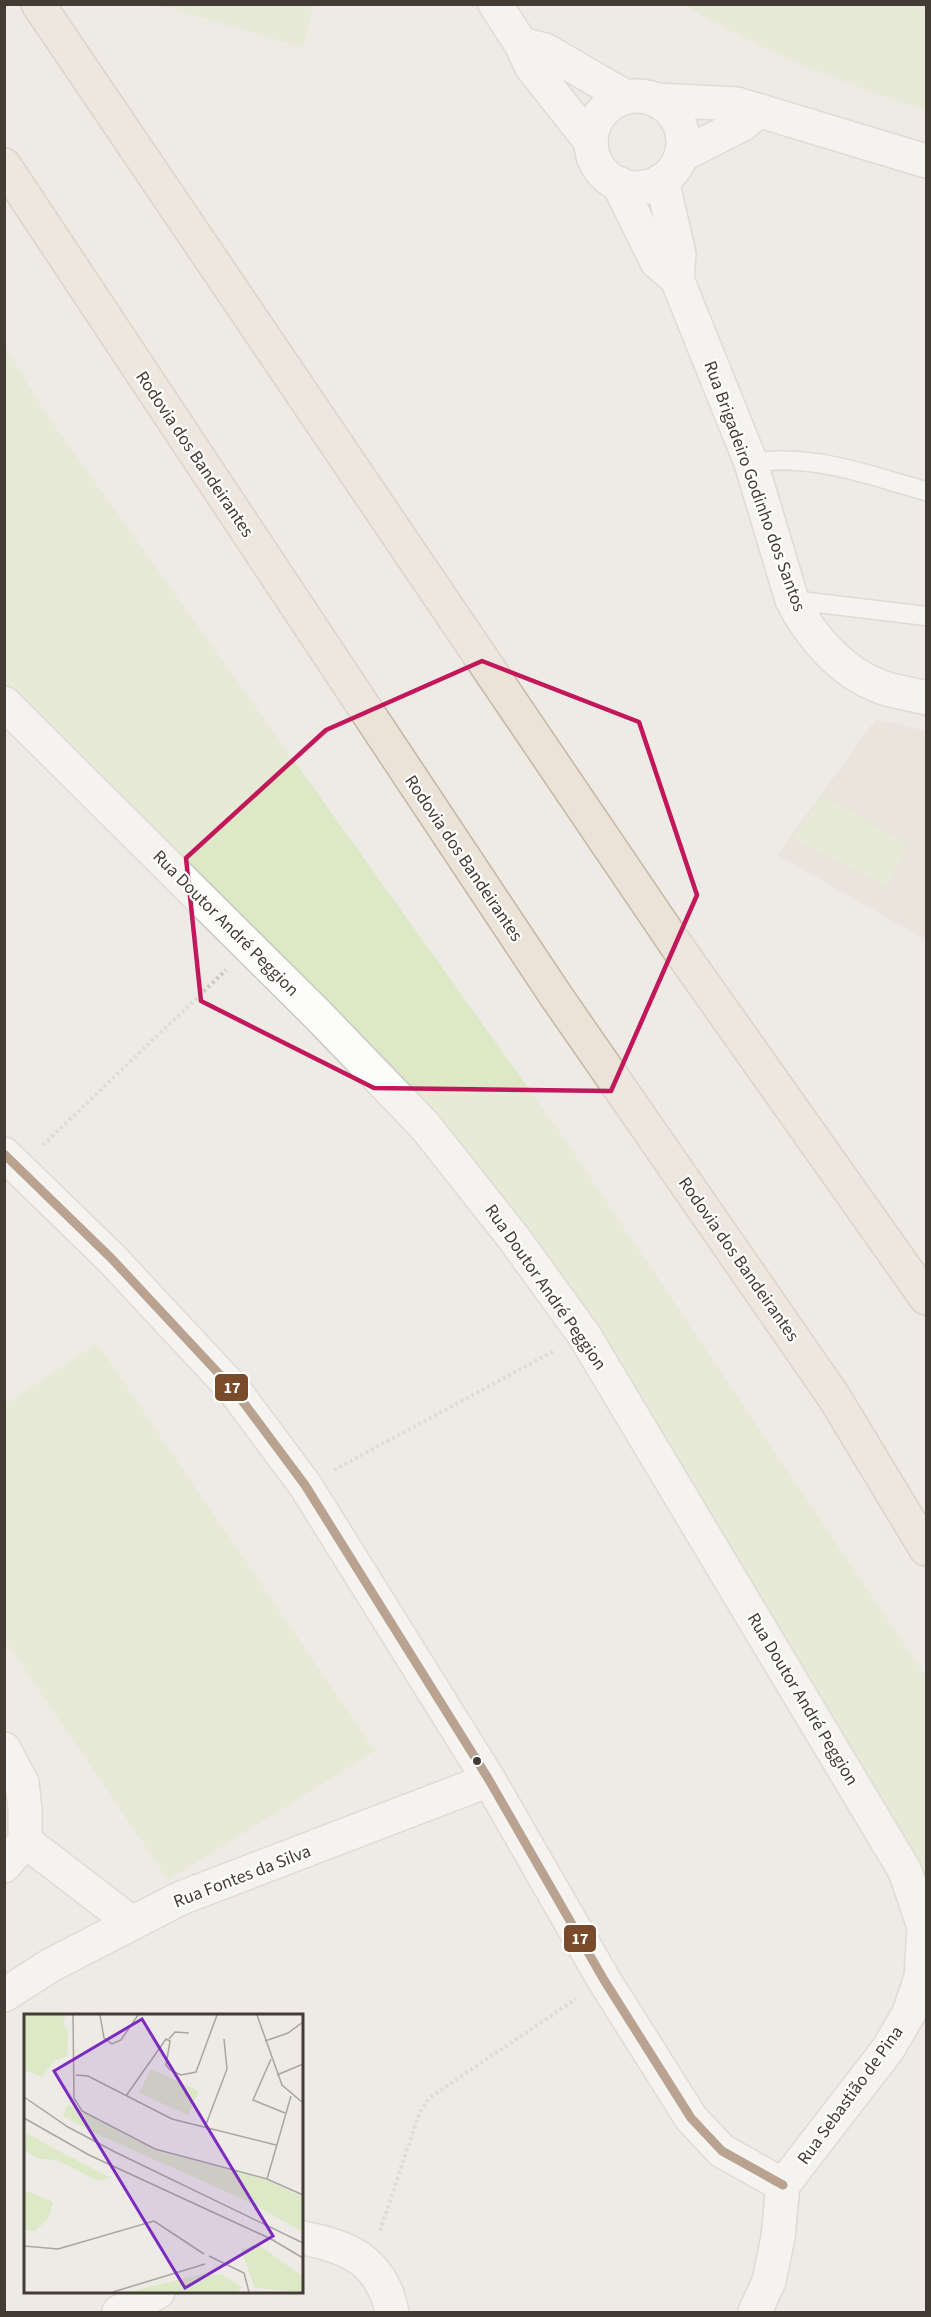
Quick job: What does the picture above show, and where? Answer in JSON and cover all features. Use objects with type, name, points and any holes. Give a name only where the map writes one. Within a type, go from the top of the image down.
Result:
[{"type":"highway","points":[[38,4],[676,945],[927,1298]]},
{"type":"highway","name":"Rodovia dos Bandeirantes","points":[[4,165],[556,996],[834,1397],[927,1549]]},
{"type":"street","points":[[495,4],[521,44],[531,66],[591,142],[594,159],[603,172],[618,183],[634,187],[649,187],[672,168],[743,124],[758,111]]},
{"type":"street","points":[[521,44],[545,50],[674,114],[683,138],[672,168]]},
{"type":"street","points":[[591,142],[602,112],[610,104],[642,98],[737,104],[927,161]]},
{"type":"street","name":"Rua Brigadeiro Godinho dos Santos","points":[[672,168],[679,254],[677,279],[751,463],[792,600],[812,633],[842,664],[881,687],[927,698]]},
{"type":"street","name":"Rua Brigadeiro Godinho dos Santos","points":[[618,183],[657,262],[677,279]]},
{"type":"street","name":"Rua Doutor André Peggion","points":[[4,703],[250,947],[425,1126],[513,1237],[584,1335],[905,1871],[924,1927],[921,1977],[909,2013]]},
{"type":"street","points":[[9,1168],[112,1259],[235,1391],[305,1485],[489,1780],[604,1980],[691,2118],[722,2151],[783,2185],[769,2281],[754,2313]]},
{"type":"street","points":[[4,1749],[22,1783],[25,1841],[4,1866]]},
{"type":"street","name":"Rua Fontes da Silva","points":[[4,1995],[51,1965],[181,1898],[451,1797],[489,1780]]},
{"type":"street","points":[[25,1841],[132,1923]]},
{"type":"street","name":"Rua Sebastião de Pina","points":[[783,2185],[888,2049],[909,2013]]},
{"type":"street","points":[[303,2238],[331,2243],[354,2254],[369,2265],[384,2284],[392,2313]]},
{"type":"street","points":[[118,2313],[156,2293]]},
{"type":"lane","points":[[751,463],[780,459],[817,462],[927,491]]},
{"type":"lane","points":[[792,600],[927,616]]},
{"type":"path","points":[[9,1168],[250,947]]},
{"type":"path","points":[[305,1485],[584,1335]]},
{"type":"path","points":[[369,2265],[419,2114],[429,2098],[604,1980]]},
{"type":"highlighted area","points":[[482,661],[639,722],[697,895],[611,1091],[374,1088],[201,1001],[186,858],[326,730]]},
{"type":"shaded area","points":[[876,719],[926,731],[926,940],[777,855]]},
{"type":"green space","points":[[160,5],[313,5],[304,48]]},
{"type":"green space","points":[[685,5],[926,5],[926,111],[833,77],[772,51],[713,22]]},
{"type":"green space","points":[[4,344],[42,408],[564,1138],[926,1677],[926,1891],[597,1326],[253,942],[5,686]]},
{"type":"green space","points":[[822,795],[908,845],[887,885],[794,838]]},
{"type":"green space","points":[[97,1343],[375,1751],[168,1880],[5,1640],[5,1405]]},
{"type":"transit line","name":"17","points":[[4,1154],[112,1259],[235,1391],[305,1485],[489,1780],[604,1980],[691,2118],[722,2151],[783,2185]]}]
